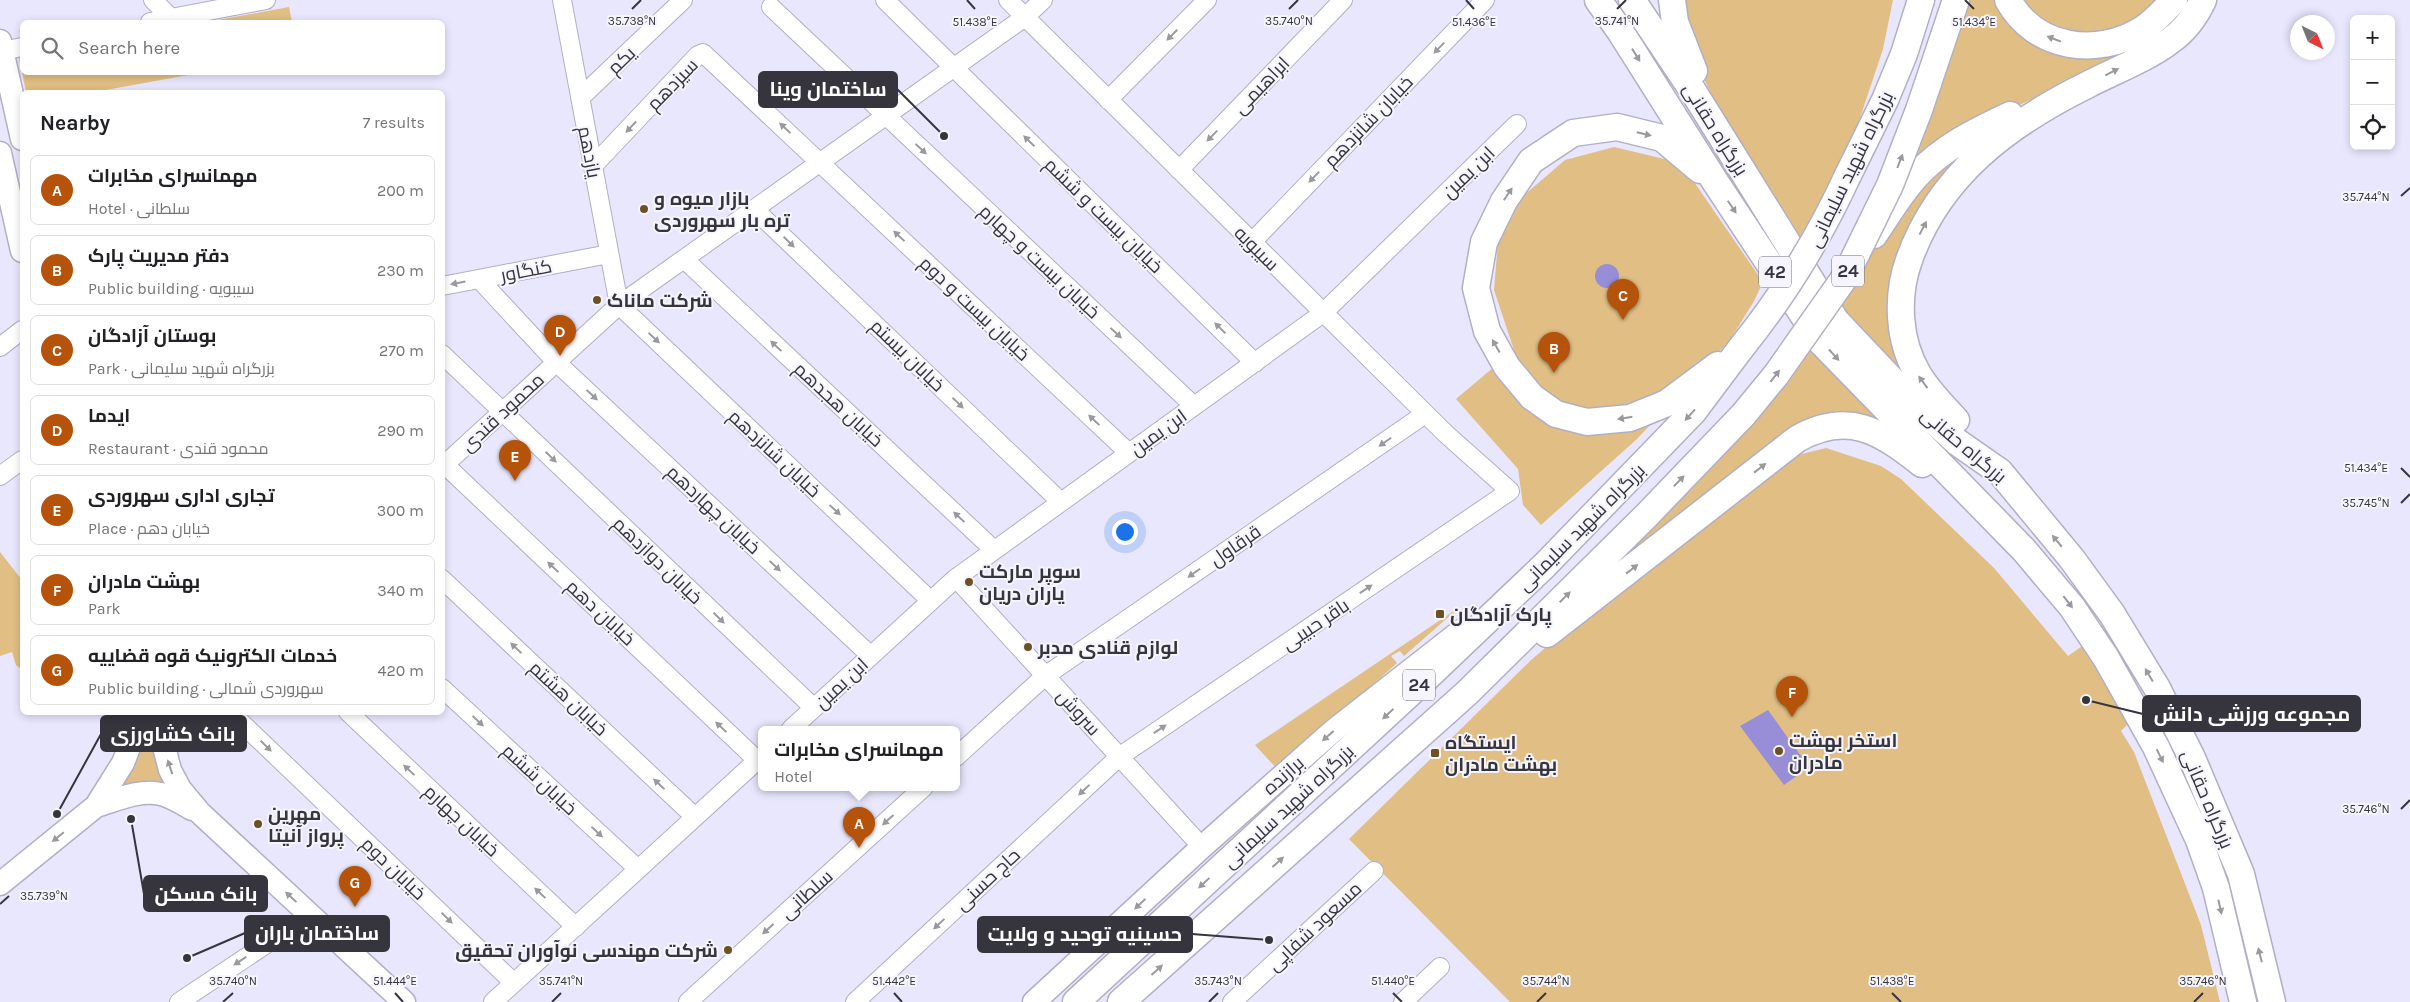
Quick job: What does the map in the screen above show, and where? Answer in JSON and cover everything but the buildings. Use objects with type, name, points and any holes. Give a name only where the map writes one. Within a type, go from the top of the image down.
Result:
[{"type":"highway","name":"بزرگراه حقانی","points":[[1598,0],[1620,30],[1716,183],[1821,342],[1987,515],[2024,550],[2072,607],[2106,658],[2156,747],[2192,824],[2216,888],[2243,1002]]},
{"type":"highway","name":"بزرگراه حقانی","points":[[1632,0],[1665,47],[1836,321],[1905,394],[1957,442],[2000,472],[2072,559],[2112,613],[2161,697],[2192,758],[2240,874],[2272,1002]]},
{"type":"highway","points":[[1672,0],[1675,22],[1720,134]]},
{"type":"highway","points":[[1848,175],[1889,51],[1902,0]]},
{"type":"highway","name":"بزرگراه شهید سلیمانی","points":[[1076,1002],[1422,682],[1545,564],[1693,412],[1768,315],[1805,259],[1885,100],[1904,54],[1921,0]]},
{"type":"highway","name":"بزرگراه شهید سلیمانی","points":[[1121,1002],[1467,693],[1646,516],[1744,414],[1776,375],[1845,277],[1890,185],[1920,110],[1956,0]]},
{"type":"highway","points":[[2008,0],[2023,21],[2038,32],[2054,40],[2075,46],[2092,47],[2110,44],[2143,29],[2174,0]]},
{"type":"highway","points":[[2000,472],[1917,373],[1903,335],[1900,301],[1902,284],[1913,248],[1936,206],[1958,176],[1985,148],[2004,134],[2082,87],[2171,41],[2196,13],[2203,0]]},
{"type":"highway","points":[[1845,277],[1915,177],[1948,147],[2021,110],[2082,87]]},
{"type":"highway","points":[[1716,183],[1662,138],[1617,127],[1573,133],[1531,161],[1504,201],[1484,242],[1476,288],[1487,331],[1507,367],[1532,397],[1556,414],[1587,422],[1630,418],[1667,403],[1741,348]]},
{"type":"highway","points":[[1467,693],[1622,576],[1797,439],[1815,429],[1832,425],[1865,428],[1885,437],[1987,515]]},
{"type":"main road","points":[[8,47],[20,126]]},
{"type":"main road","points":[[0,153],[16,239]]},
{"type":"main road","name":"برازنده","points":[[1034,1002],[1202,847],[1333,731],[1545,564]]},
{"type":"main road","points":[[0,884],[96,806],[123,763],[130,745],[131,720]]},
{"type":"main road","points":[[157,720],[173,776],[180,789],[200,813],[404,1002]]},
{"type":"main road","points":[[96,806],[152,793],[163,794],[200,813]]},
{"type":"street","points":[[153,0],[171,18]]},
{"type":"street","points":[[160,20],[265,0]]},
{"type":"street","name":"یازدهم","points":[[562,0],[619,304]]},
{"type":"street","name":"یکم","points":[[580,98],[683,0]]},
{"type":"street","name":"خیابان بیست و ششم","points":[[885,0],[1255,362]]},
{"type":"street","name":"سیبویه","points":[[1008,0],[1425,414],[1510,491]]},
{"type":"street","name":"محمود قندی","points":[[445,463],[619,304],[954,68],[1025,17],[1043,0]]},
{"type":"street","points":[[1108,100],[1206,0]]},
{"type":"street","name":"ابراهیمی","points":[[1180,170],[1343,0]]},
{"type":"street","name":"خیابان شانزدهم","points":[[1252,242],[1485,0]]},
{"type":"street","name":"خیابان بیست و چهارم","points":[[771,7],[1194,406]]},
{"type":"street","name":"سیزدهم","points":[[593,166],[698,55],[703,53],[820,162]]},
{"type":"street","name":"ابن یمین","points":[[794,726],[956,578],[1323,313],[1517,124]]},
{"type":"street","name":"خیابان بیست و دوم","points":[[820,162],[1129,453]]},
{"type":"street","name":"خیابان بیستم","points":[[754,209],[1061,502]]},
{"type":"street","name":"کنگاور","points":[[445,285],[609,254]]},
{"type":"street","name":"خیابان هجدهم","points":[[684,259],[994,550]]},
{"type":"street","name":"خیابان چهاردهم","points":[[479,279],[556,362],[871,656]]},
{"type":"street","name":"خیابان شانزدهم","points":[[619,304],[931,601]]},
{"type":"street","points":[[0,347],[20,332]]},
{"type":"street","name":"خیابان دوازدهم","points":[[445,357],[814,708]]},
{"type":"street","name":"قرقاول","points":[[1046,676],[1425,414]]},
{"type":"street","points":[[0,476],[20,461]]},
{"type":"street","name":"خیابان دهم","points":[[445,467],[758,757]]},
{"type":"street","name":"باقر حبیبی","points":[[1119,757],[1510,491]]},
{"type":"street","name":"سروش","points":[[956,578],[1202,847]]},
{"type":"street","name":"خیابان هشتم","points":[[445,582],[695,817]]},
{"type":"street","points":[[960,753],[1046,676]]},
{"type":"street","name":"خیابان ششم","points":[[445,691],[638,870]]},
{"type":"street","points":[[157,720],[169,715]]},
{"type":"street","name":"خیابان دوم","points":[[233,715],[514,982]]},
{"type":"street","name":"خیابان چهارم","points":[[351,715],[576,926]]},
{"type":"street","name":"حاج حسنی","points":[[855,1002],[1119,757]]},
{"type":"street","points":[[493,1002],[758,759]]},
{"type":"street","name":"سلطانی","points":[[688,1002],[920,791]]},
{"type":"street","name":"مسعود شفاپی","points":[[1232,1002],[1374,871]]},
{"type":"street","points":[[179,1002],[310,915]]},
{"type":"street","points":[[1403,1002],[1440,967]]},
{"type":"shaded area","points":[[1675,0],[1893,0],[1883,49],[1855,133],[1798,250],[1735,143],[1691,52]]},
{"type":"shaded area","points":[[1966,0],[2002,0],[2078,51],[2180,0],[2192,0],[2173,24],[2110,63],[1974,126],[1922,164],[1907,161]]},
{"type":"shaded area","points":[[2013,0],[2168,0],[2140,25],[2069,39]]},
{"type":"shaded area","points":[[289,7],[292,20],[218,20]]},
{"type":"shaded area","points":[[22,75],[188,75],[106,90],[26,90]]},
{"type":"shaded area","points":[[2026,115],[1913,236],[1905,353],[1978,450],[1837,308],[1913,184]]},
{"type":"shaded area","points":[[1614,147],[1681,163],[1763,282],[1754,301],[1730,340],[1637,439],[1541,525],[1523,505],[1518,469],[1456,399],[1514,350],[1494,290],[1498,242],[1523,196],[1565,160]]},
{"type":"shaded area","points":[[1602,264],[1612,264],[1619,271],[1619,281],[1612,288],[1602,288],[1595,281],[1595,271]]},
{"type":"shaded area","points":[[1814,344],[1915,453],[1841,419],[1590,582],[1757,420]]},
{"type":"shaded area","points":[[1826,448],[1881,466],[1901,479],[1994,568],[2068,656],[2085,644],[2129,723],[2121,731],[2134,752],[2201,925],[2220,1002],[1510,1002],[1349,839],[1530,661],[1609,593],[1781,459]]},
{"type":"shaded area","points":[[0,552],[20,577],[20,668],[16,665],[12,652],[0,656]]},
{"type":"shaded area","points":[[1461,606],[1404,656],[1400,651],[1391,656],[1397,663],[1278,770],[1255,745]]},
{"type":"shaded area","name":"استخر بهشت مادران","points":[[1768,710],[1809,767],[1784,785],[1740,726]]},
{"type":"shaded area","points":[[149,724],[163,783],[119,786]]},
{"type":"place","name":"ساختمان وینا","points":[[944,136]]},
{"type":"place","name":"بازار میوه و تره بار سهروردی","points":[[644,209]]},
{"type":"place","name":"شرکت ماناک","points":[[597,300]]},
{"type":"place","name":"بوستان آزادگان","points":[[1623,320]]},
{"type":"place","name":"ایدما","points":[[560,356]]},
{"type":"place","name":"دفتر مدیریت پارک","points":[[1554,373]]},
{"type":"place","name":"تجاری اداری سهروردی","points":[[515,481]]},
{"type":"place","name":"سوپر مارکت یاران دریان","points":[[969,582]]},
{"type":"place","name":"پارک آزادگان","points":[[1440,614]]},
{"type":"place","name":"لوازم قنادى مدبر","points":[[1028,647]]},
{"type":"place","name":"مجموعه ورزشی دانش","points":[[2086,700]]},
{"type":"place","name":"بهشت مادران","points":[[1792,717]]},
{"type":"place","name":"استخر بهشت مادران","points":[[1779,751]]},
{"type":"place","name":"ایستگاه بهشت مادران","points":[[1435,753]]},
{"type":"place","name":"بانک کشاورزی","points":[[57,814]]},
{"type":"place","name":"بانک مسکن","points":[[131,819]]},
{"type":"place","name":"مهرین پرواز آنیتا","points":[[258,824]]},
{"type":"place","name":"مهمانسرای مخابرات","points":[[859,848]]},
{"type":"place","name":"خدمات الکترونیک قوه قضاییه","points":[[355,907]]},
{"type":"place","name":"حسینیه توحید و ولایت","points":[[1269,940]]},
{"type":"place","name":"شرکت مهندسی نوآوران تحقیق","points":[[728,950]]},
{"type":"place","name":"ساختمان باران","points":[[187,958]]}]
